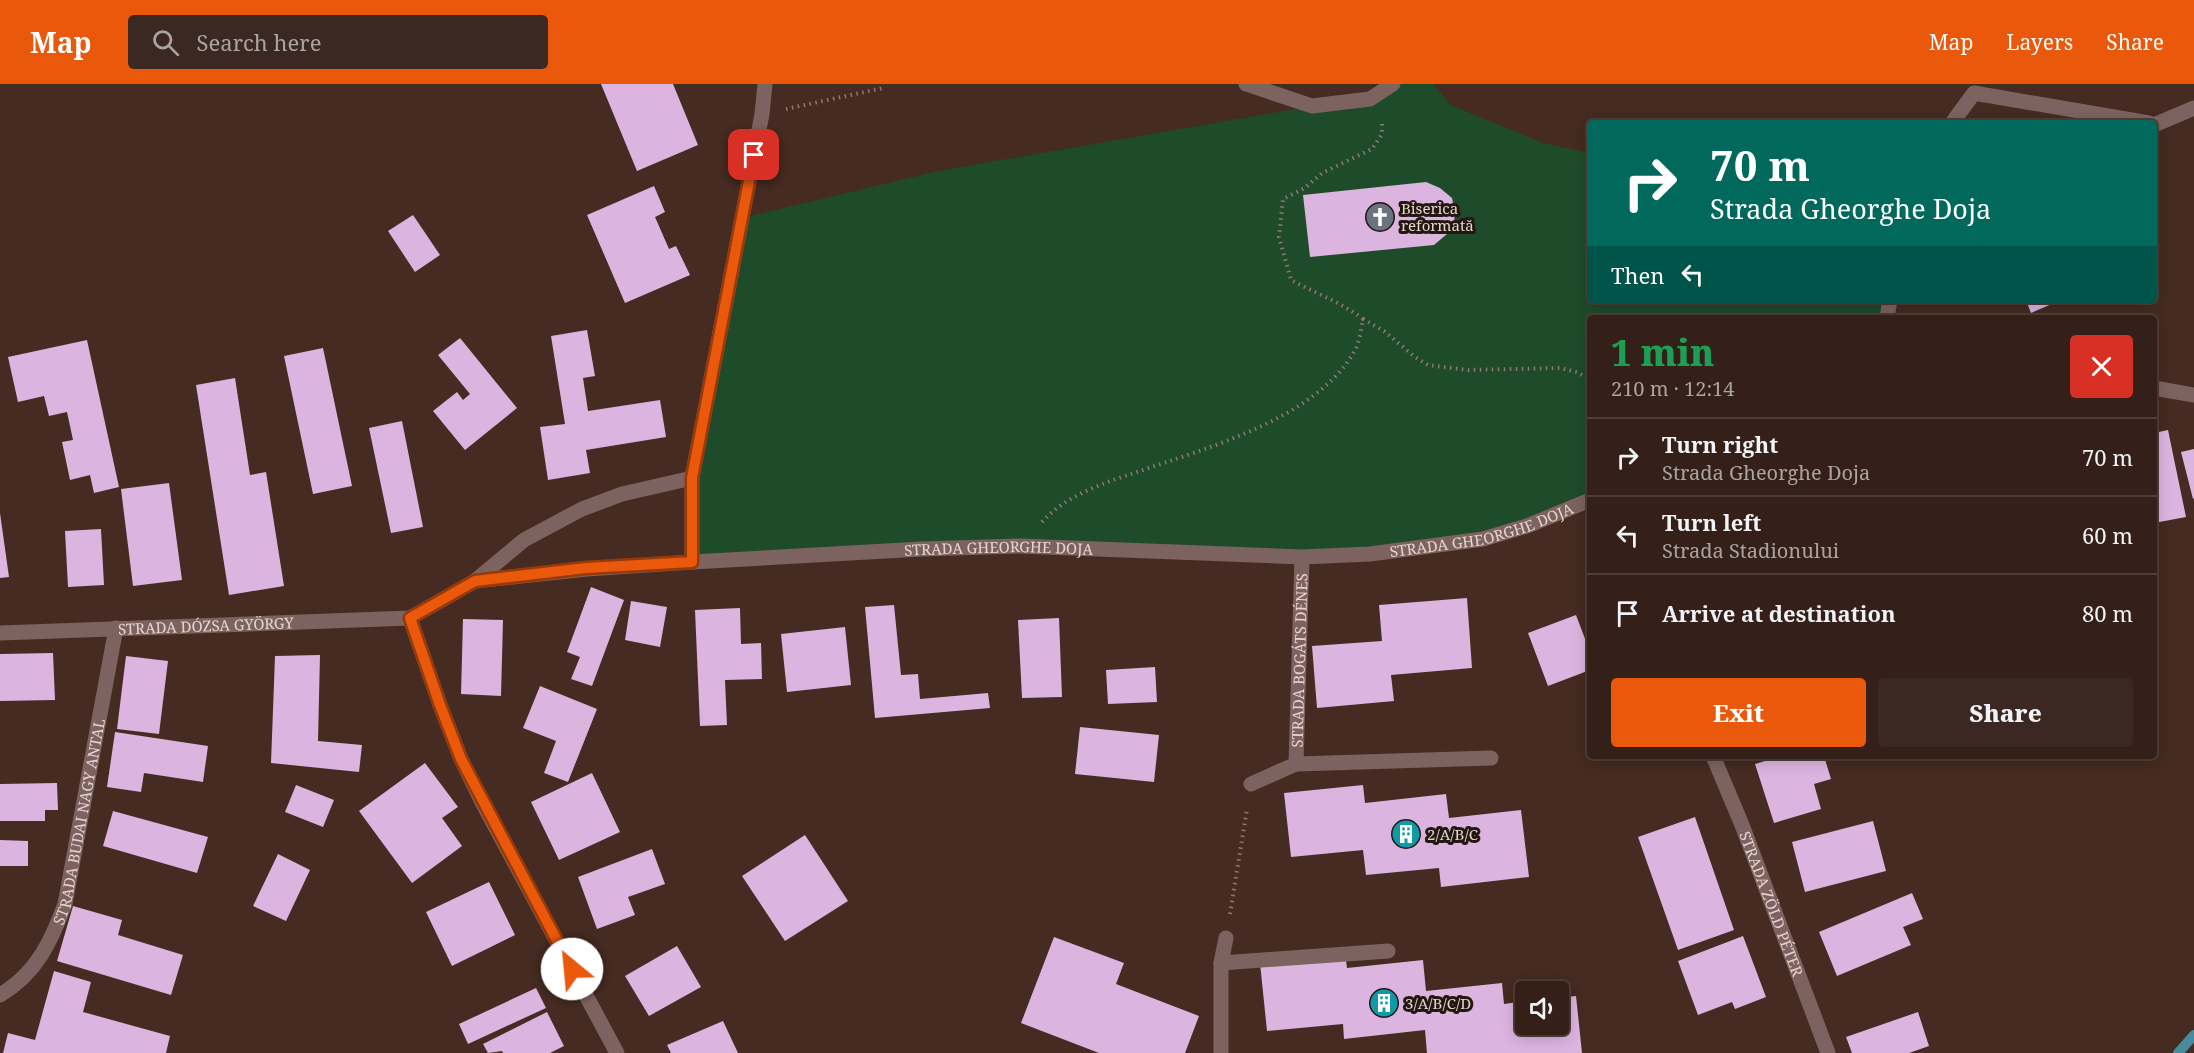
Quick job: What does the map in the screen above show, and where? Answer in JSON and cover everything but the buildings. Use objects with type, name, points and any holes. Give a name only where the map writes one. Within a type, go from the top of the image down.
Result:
[{"type":"street","points":[[692,562],[692,478],[762,114],[765,84]]},
{"type":"street","points":[[1246,84],[1312,106],[1370,99],[1393,84]]},
{"type":"street","points":[[1955,120],[1978,89],[2133,120]]},
{"type":"street","points":[[2157,122],[2194,108]]},
{"type":"street","points":[[2157,389],[2194,395]]},
{"type":"street","points":[[475,581],[524,540],[582,510],[622,494],[692,478]]},
{"type":"street","name":"STRADA GHEORGHE DOJA","points":[[410,618],[475,581],[586,568],[921,549],[1020,546],[1302,557],[1370,554],[1484,539],[1527,526],[1587,501]]},
{"type":"street","name":"STRADA BOGÁTS DÉNES","points":[[1296,764],[1302,557]]},
{"type":"street","points":[[410,618],[461,759],[616,1053]]},
{"type":"street","name":"STRADA DÓZSA GYÖRGY","points":[[0,633],[410,618]]},
{"type":"street","name":"STRADA BUDAI NAGY ANTAL","points":[[0,995],[13,988],[34,967],[53,938],[65,904],[116,628]]},
{"type":"street","name":"STRADA BOGÁTS DÉNES","points":[[1251,784],[1296,764],[1491,758]]},
{"type":"street","name":"STRADA ZÖLD PÉTER","points":[[1714,759],[1746,836],[1828,1053]]},
{"type":"street","points":[[1221,1053],[1221,963],[1226,938]]},
{"type":"street","points":[[1221,963],[1388,951]]},
{"type":"path","points":[[762,114],[883,88]]},
{"type":"path","points":[[1370,99],[1382,115],[1382,134],[1372,150],[1322,173],[1305,188],[1283,199],[1279,237],[1291,280],[1346,306],[1384,331],[1414,357],[1428,365],[1468,370],[1560,368],[1577,372],[1587,378]]},
{"type":"path","points":[[1020,546],[1052,510],[1099,485],[1282,417],[1323,390],[1357,348],[1363,319]]},
{"type":"path","points":[[1226,938],[1251,784]]},
{"type":"green space","points":[[1393,84],[1433,84],[1451,105],[1543,143],[1587,152],[1587,303],[1890,303],[1888,315],[1587,315],[1587,501],[1527,526],[1370,554],[1143,550],[692,562],[691,523],[742,218],[938,171],[1312,106],[1370,99]]},
{"type":"waterway","points":[[2178,1053],[2194,1035]]},
{"type":"place","name":"Biserica reformată","points":[[1380,217]]},
{"type":"place","name":"2/A/B/C","points":[[1406,834]]},
{"type":"place","name":"3/A/B/C/D","points":[[1384,1003]]},
{"type":"route","points":[[572,969],[461,759],[410,618],[475,581],[586,568],[692,562],[692,478],[754,155]]}]
